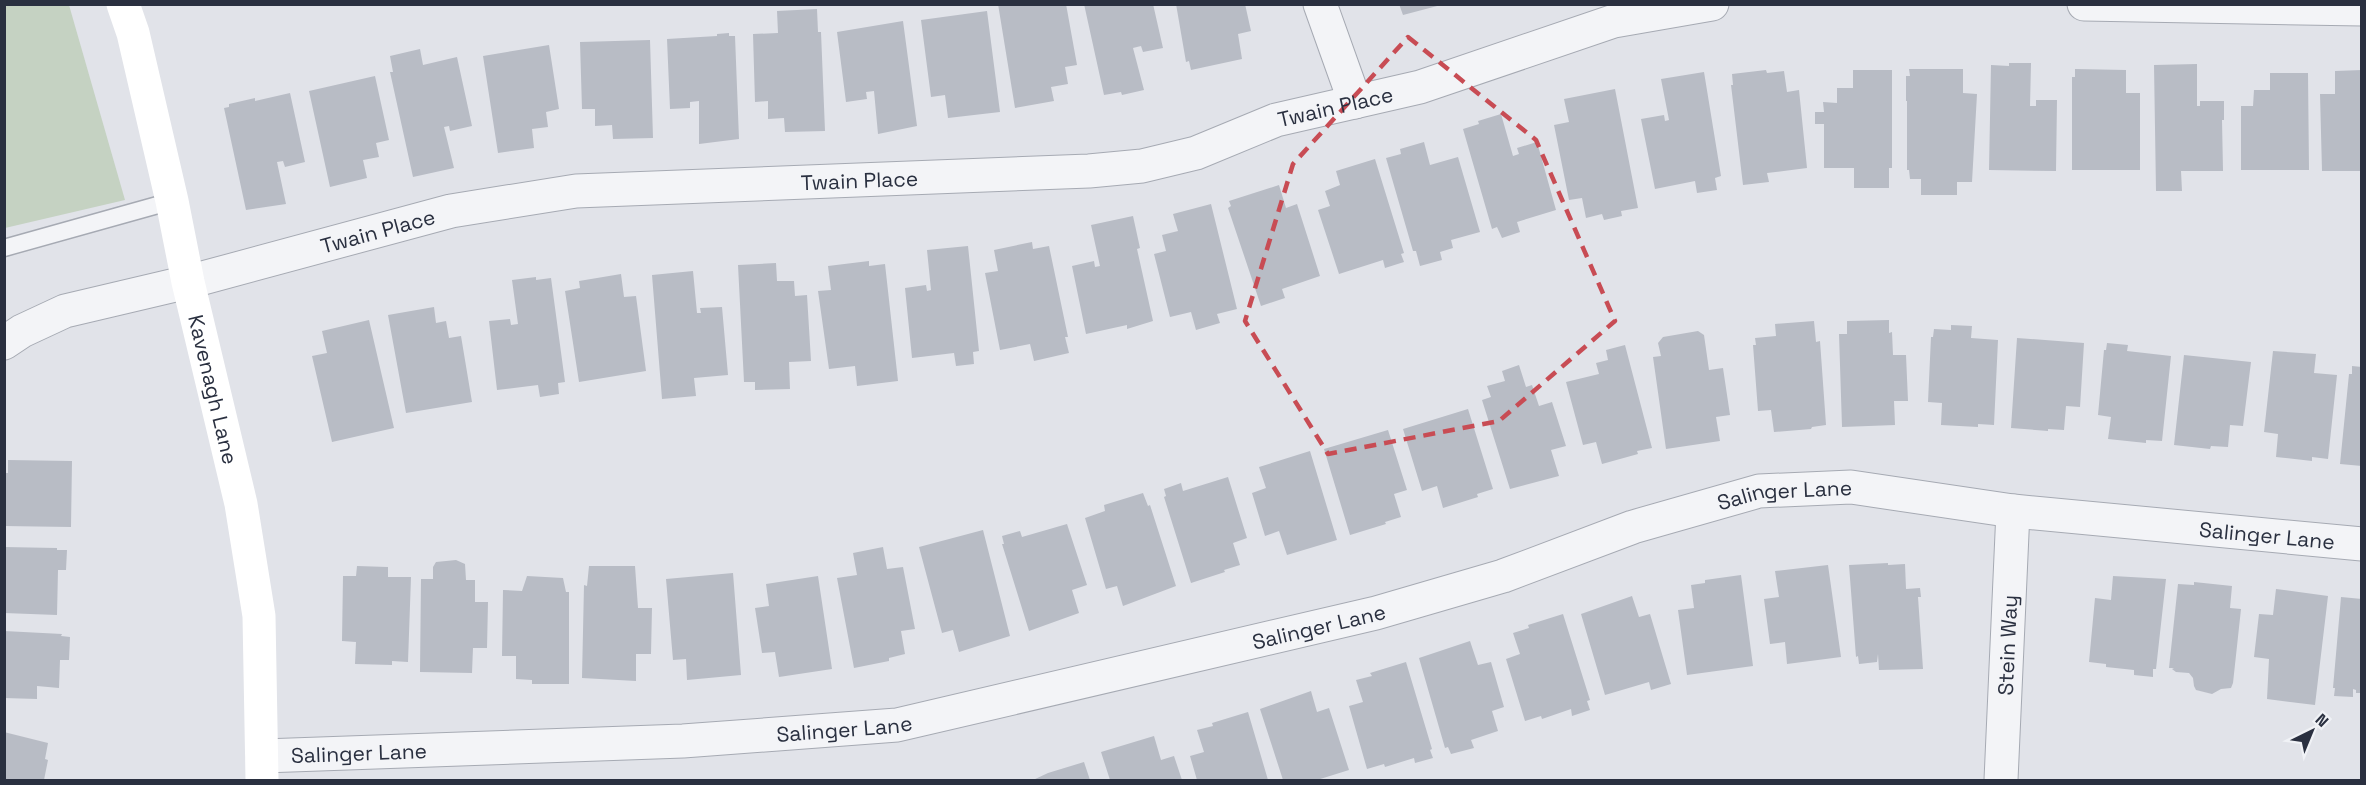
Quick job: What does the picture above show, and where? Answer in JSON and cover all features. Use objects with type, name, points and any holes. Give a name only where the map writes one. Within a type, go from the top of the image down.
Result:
[{"type":"main road","name":"Kavenagh Lane","points":[[123,4],[133,33],[172,201],[188,282],[241,504],[259,616],[262,768]]},
{"type":"street","points":[[1320,4],[1355,102]]},
{"type":"street","name":"Twain Place","points":[[4,343],[22,331],[65,311],[188,282],[451,211],[576,191],[1067,172],[1142,166],[1196,153],[1276,120],[1420,87],[1614,21],[1712,4]]},
{"type":"street","points":[[2084,4],[2361,9]]},
{"type":"street","name":"Salinger Lane","points":[[262,768],[897,725],[1376,613],[1503,576],[1633,527],[1759,491],[1851,487],[2013,511],[2361,544]]},
{"type":"street","name":"Stein Way","points":[[2001,780],[2013,511]]},
{"type":"lane","points":[[4,248],[172,201]]},
{"type":"highlighted area","points":[[1408,37],[1536,140],[1615,321],[1499,421],[1328,454],[1245,321],[1293,164]]},
{"type":"green space","points":[[4,5],[69,5],[125,200],[5,228]]},
{"type":"building","points":[[998,4],[1066,4],[1077,65],[1065,67],[1068,84],[1051,87],[1054,101],[1015,108]]},
{"type":"building","points":[[1084,4],[1153,4],[1163,48],[1143,52],[1141,46],[1133,48],[1144,90],[1122,95],[1121,92],[1104,95]]},
{"type":"building","points":[[1176,4],[1245,4],[1251,31],[1238,34],[1242,59],[1191,70],[1189,61],[1186,62]]},
{"type":"building","points":[[1399,4],[1441,4],[1441,5],[1403,15]]},
{"type":"building","points":[[817,9],[818,32],[821,32],[825,131],[785,132],[784,118],[768,119],[768,101],[755,102],[753,34],[778,33],[777,11]]},
{"type":"building","points":[[987,11],[1000,112],[948,118],[945,95],[931,97],[921,20]]},
{"type":"building","points":[[903,21],[917,126],[878,134],[874,91],[866,92],[867,99],[846,102],[837,32]]},
{"type":"building","points":[[729,33],[729,36],[735,36],[739,139],[699,144],[699,101],[690,102],[690,108],[670,109],[667,39],[717,36],[717,34]]},
{"type":"building","points":[[650,40],[653,138],[613,139],[612,125],[595,126],[595,109],[582,109],[580,42]]},
{"type":"building","points":[[549,45],[559,109],[546,112],[548,127],[532,129],[534,148],[498,153],[483,56]]},
{"type":"building","points":[[420,49],[423,65],[457,57],[472,126],[450,131],[449,126],[444,127],[454,168],[413,177],[390,72],[393,72],[390,56]]},
{"type":"building","points":[[2009,63],[2031,63],[2030,106],[2036,106],[2036,100],[2057,100],[2056,171],[1989,170],[1991,65],[2009,66]]},
{"type":"building","points":[[2197,64],[2197,106],[2200,106],[2200,101],[2224,101],[2223,171],[2181,171],[2182,191],[2156,191],[2154,65]]},
{"type":"building","points":[[1909,69],[1963,69],[1963,93],[1977,94],[1972,182],[1957,182],[1957,195],[1921,195],[1921,179],[1910,179],[1909,170],[1907,170],[1906,101],[1906,76],[1910,76]]},
{"type":"building","points":[[2075,69],[2126,70],[2126,93],[2140,93],[2140,170],[2072,170],[2072,77],[2075,77]]},
{"type":"building","points":[[1766,70],[1767,73],[1784,71],[1787,92],[1799,90],[1807,168],[1767,173],[1769,182],[1743,185],[1731,85],[1733,85],[1732,74]]},
{"type":"building","points":[[1853,70],[1892,70],[1892,168],[1889,168],[1889,188],[1854,188],[1854,168],[1824,168],[1824,124],[1815,124],[1815,112],[1824,112],[1823,102],[1837,103],[1837,88],[1853,88]]},
{"type":"building","points":[[2362,70],[2362,171],[2322,171],[2320,94],[2335,94],[2335,71]]},
{"type":"building","points":[[1704,72],[1721,176],[1715,178],[1717,190],[1697,193],[1695,181],[1655,189],[1641,119],[1664,115],[1665,121],[1669,120],[1661,79]]},
{"type":"building","points":[[2270,73],[2308,73],[2309,170],[2241,170],[2241,106],[2253,106],[2254,90],[2270,90]]},
{"type":"building","points":[[375,76],[389,140],[376,143],[379,157],[363,160],[367,178],[330,187],[309,91]]},
{"type":"building","points":[[1615,89],[1638,208],[1621,211],[1622,216],[1604,220],[1602,214],[1586,218],[1582,198],[1569,200],[1554,125],[1569,122],[1564,99]]},
{"type":"building","points":[[290,93],[305,162],[285,167],[283,161],[277,162],[286,204],[246,210],[224,108],[229,107],[229,104],[255,98],[255,101]]},
{"type":"building","points":[[1501,114],[1513,156],[1519,154],[1517,148],[1537,142],[1556,210],[1517,222],[1520,232],[1502,238],[1497,227],[1492,229],[1463,129],[1479,124],[1478,121]]},
{"type":"building","points":[[1424,142],[1430,165],[1458,157],[1480,232],[1451,240],[1453,248],[1440,252],[1442,260],[1420,266],[1416,251],[1413,251],[1386,158],[1401,154],[1400,149]]},
{"type":"building","points":[[1375,159],[1404,253],[1401,254],[1404,262],[1385,268],[1383,260],[1339,274],[1318,210],[1330,206],[1325,191],[1340,185],[1336,171]]},
{"type":"building","points":[[1279,185],[1286,208],[1297,204],[1320,276],[1282,289],[1285,298],[1261,306],[1228,208],[1231,206],[1229,201]]},
{"type":"building","points":[[1211,204],[1237,309],[1217,314],[1220,323],[1196,330],[1191,312],[1170,317],[1154,254],[1166,251],[1162,235],[1178,231],[1173,214]]},
{"type":"building","points":[[1133,216],[1140,248],[1137,249],[1153,321],[1127,329],[1127,325],[1086,334],[1072,266],[1094,261],[1095,267],[1100,266],[1091,225]]},
{"type":"building","points":[[1032,242],[1033,249],[1049,246],[1068,337],[1065,337],[1069,353],[1034,361],[1030,344],[1000,350],[985,273],[998,271],[994,250]]},
{"type":"building","points":[[968,246],[979,351],[973,352],[974,364],[956,366],[954,353],[912,358],[905,288],[926,285],[927,291],[931,290],[927,250]]},
{"type":"building","points":[[869,261],[869,266],[885,264],[898,381],[857,386],[855,366],[829,369],[818,291],[831,290],[828,266]]},
{"type":"building","points":[[776,263],[777,281],[794,281],[795,296],[807,295],[811,361],[789,362],[790,389],[755,390],[755,382],[744,382],[738,265]]},
{"type":"building","points":[[693,271],[697,313],[701,313],[700,308],[722,307],[728,375],[694,378],[696,396],[662,399],[652,275]]},
{"type":"building","points":[[621,274],[624,297],[636,296],[646,371],[579,382],[565,291],[580,288],[579,281]]},
{"type":"building","points":[[536,277],[536,280],[551,278],[565,382],[558,383],[559,394],[540,397],[538,385],[497,390],[489,321],[510,319],[511,325],[518,324],[512,280]]},
{"type":"building","points":[[434,307],[436,323],[446,321],[449,338],[461,336],[472,402],[406,413],[388,315]]},
{"type":"building","points":[[369,320],[394,428],[332,442],[312,356],[327,353],[322,331]]},
{"type":"building","points":[[1889,320],[1893,355],[1906,355],[1908,401],[1894,401],[1895,425],[1842,427],[1839,334],[1847,334],[1847,321]]},
{"type":"building","points":[[1814,321],[1816,342],[1820,341],[1826,425],[1811,429],[1774,432],[1771,410],[1758,411],[1753,345],[1756,345],[1755,338],[1776,336],[1775,324]]},
{"type":"building","points":[[1951,325],[1972,326],[1971,338],[1998,340],[1994,425],[1978,424],[1978,427],[1941,425],[1942,403],[1928,402],[1931,337],[1933,337],[1934,329],[1951,330]]},
{"type":"building","points":[[1698,331],[1704,335],[1709,370],[1723,368],[1730,415],[1716,417],[1720,441],[1666,449],[1653,357],[1661,356],[1658,343],[1663,337]]},
{"type":"building","points":[[2017,338],[2084,343],[2080,407],[2066,406],[2064,430],[2011,428]]},
{"type":"building","points":[[2107,343],[2128,345],[2127,351],[2171,356],[2162,441],[2146,440],[2146,443],[2108,439],[2111,417],[2098,415],[2104,350],[2106,350]]},
{"type":"building","points":[[1625,345],[1652,448],[1602,464],[1596,442],[1583,445],[1566,382],[1599,374],[1596,363],[1608,360],[1606,350]]},
{"type":"building","points":[[2273,351],[2316,354],[2314,373],[2337,375],[2328,459],[2312,457],[2312,461],[2276,457],[2278,434],[2264,432]]},
{"type":"building","points":[[2184,355],[2251,362],[2243,426],[2230,425],[2228,447],[2211,446],[2210,449],[2174,445]]},
{"type":"building","points":[[1519,365],[1526,387],[1532,385],[1539,406],[1552,402],[1566,446],[1551,450],[1559,476],[1510,489],[1482,400],[1491,397],[1487,386],[1505,381],[1502,371]]},
{"type":"building","points":[[2352,366],[2362,367],[2362,466],[2340,464],[2349,374],[2352,374]]},
{"type":"building","points":[[1468,409],[1493,489],[1477,494],[1478,497],[1443,508],[1437,486],[1422,491],[1403,429]]},
{"type":"building","points":[[1388,430],[1407,490],[1394,494],[1401,517],[1350,535],[1324,449]]},
{"type":"building","points":[[1310,451],[1337,540],[1287,555],[1279,531],[1265,536],[1252,493],[1266,488],[1259,467]]},
{"type":"building","points":[[8,460],[72,461],[71,527],[4,526],[4,473],[8,473]]},
{"type":"building","points":[[1228,477],[1247,538],[1233,543],[1240,565],[1191,583],[1164,497],[1166,496],[1164,489],[1181,483],[1183,491]]},
{"type":"building","points":[[1143,493],[1148,506],[1150,505],[1176,586],[1123,606],[1117,586],[1106,589],[1085,518],[1105,511],[1104,505]]},
{"type":"building","points":[[1067,524],[1087,585],[1072,590],[1079,613],[1029,631],[1002,544],[1004,544],[1002,536],[1020,531],[1022,537]]},
{"type":"building","points":[[983,530],[1010,636],[959,652],[953,630],[942,633],[919,547]]},
{"type":"building","points":[[4,547],[67,550],[66,570],[58,570],[57,615],[4,613]]},
{"type":"building","points":[[883,547],[887,569],[903,567],[915,629],[901,631],[905,654],[889,658],[889,661],[854,668],[837,578],[857,575],[853,553]]},
{"type":"building","points":[[456,560],[465,564],[466,580],[475,580],[475,602],[488,602],[487,648],[473,648],[472,673],[420,672],[421,579],[433,579],[433,567],[436,562]]},
{"type":"building","points":[[1888,563],[1888,565],[1905,564],[1906,589],[1920,588],[1921,597],[1918,597],[1923,669],[1879,670],[1878,654],[1877,662],[1859,664],[1858,656],[1856,657],[1849,565]]},
{"type":"building","points":[[1828,565],[1841,657],[1787,664],[1785,642],[1770,644],[1764,599],[1779,597],[1775,571]]},
{"type":"building","points":[[357,566],[388,567],[388,577],[411,577],[408,662],[392,661],[392,665],[355,664],[356,642],[342,641],[343,576],[356,576]]},
{"type":"building","points":[[589,566],[635,566],[638,608],[652,608],[651,654],[636,654],[636,681],[582,678],[584,585],[587,586]]},
{"type":"building","points":[[733,573],[741,675],[687,680],[686,659],[673,660],[666,579]]},
{"type":"building","points":[[1741,575],[1753,666],[1687,675],[1678,610],[1694,608],[1691,585],[1705,583],[1705,580]]},
{"type":"building","points":[[527,576],[563,578],[566,592],[569,592],[569,684],[532,684],[532,680],[516,679],[516,656],[502,656],[503,590],[522,591]]},
{"type":"building","points":[[818,576],[832,669],[779,677],[775,652],[762,653],[755,608],[769,606],[766,584]]},
{"type":"building","points":[[2113,576],[2166,579],[2156,669],[2153,669],[2153,677],[2134,675],[2134,670],[2106,667],[2106,664],[2089,662],[2095,598],[2111,600]]},
{"type":"building","points":[[2194,582],[2232,586],[2230,608],[2241,609],[2233,683],[2231,688],[2221,689],[2212,694],[2196,690],[2189,673],[2176,672],[2172,669],[2174,668],[2169,668],[2178,584],[2194,585]]},
{"type":"building","points":[[2276,589],[2328,596],[2315,705],[2267,699],[2269,659],[2254,657],[2259,614],[2273,615]]},
{"type":"building","points":[[1632,596],[1639,617],[1650,614],[1671,684],[1651,690],[1649,682],[1605,695],[1581,614]]},
{"type":"building","points":[[2341,597],[2362,599],[2362,693],[2356,693],[2353,689],[2353,697],[2334,696],[2335,688],[2333,688]]},
{"type":"building","points":[[1563,614],[1590,700],[1587,701],[1590,710],[1572,716],[1571,709],[1542,719],[1541,716],[1525,721],[1506,659],[1520,654],[1513,633],[1529,628],[1528,625]]},
{"type":"building","points":[[4,631],[62,634],[61,636],[70,637],[69,660],[60,660],[59,688],[37,686],[37,699],[4,698]]},
{"type":"building","points":[[1470,641],[1478,665],[1491,662],[1504,707],[1492,711],[1498,731],[1471,740],[1474,748],[1451,754],[1448,747],[1445,748],[1419,658]]},
{"type":"building","points":[[1406,662],[1433,758],[1415,763],[1414,758],[1385,767],[1384,764],[1367,769],[1349,706],[1363,702],[1356,680],[1372,676],[1370,673]]},
{"type":"building","points":[[1311,691],[1317,712],[1329,708],[1349,770],[1317,780],[1283,780],[1260,709]]},
{"type":"building","points":[[1248,712],[1268,780],[1197,780],[1190,756],[1204,752],[1197,730]]},
{"type":"building","points":[[4,732],[48,743],[45,759],[48,760],[44,780],[4,780]]},
{"type":"building","points":[[1154,736],[1161,760],[1174,756],[1182,780],[1110,780],[1101,752]]},
{"type":"building","points":[[1084,762],[1090,780],[1033,780],[1048,773]]}]
